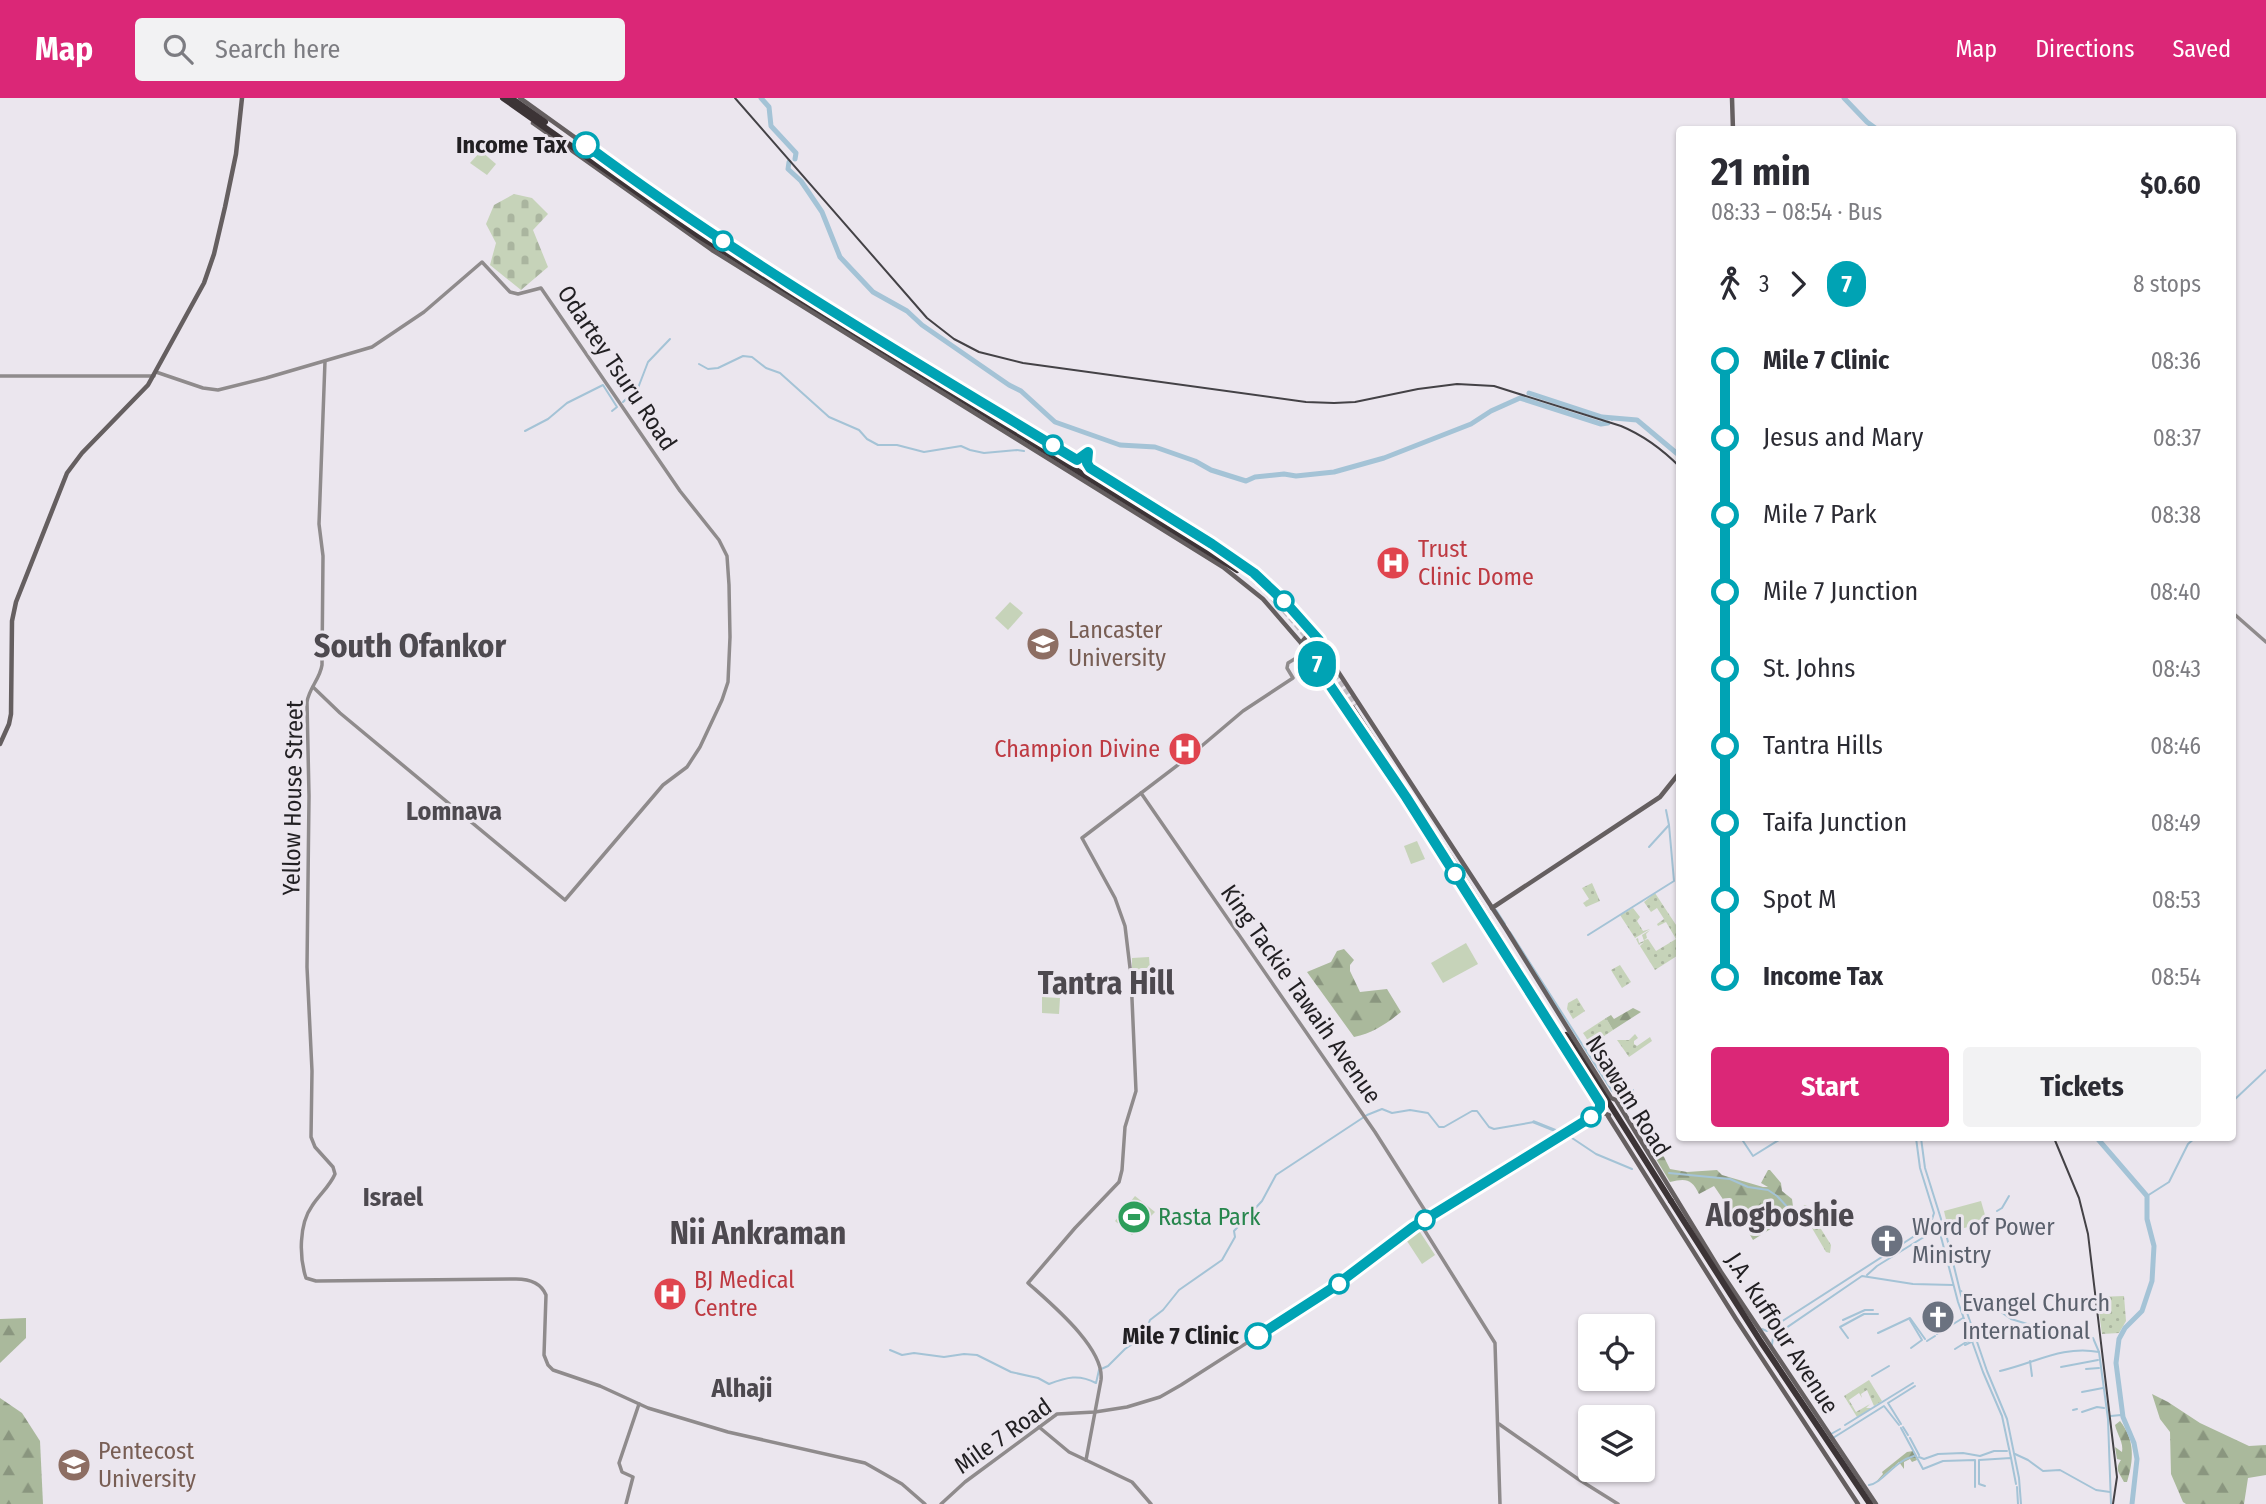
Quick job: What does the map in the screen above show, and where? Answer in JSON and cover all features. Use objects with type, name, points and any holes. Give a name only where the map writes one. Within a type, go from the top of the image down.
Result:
[{"type":"highway","points":[[501,98],[525,111]]},
{"type":"highway","points":[[511,98],[525,111],[699,236],[1238,569]]},
{"type":"highway","name":"Nsawam Road","points":[[1353,707],[1457,861],[1669,1202],[1868,1504]]},
{"type":"main road","points":[[0,744],[11,715],[14,607],[60,488],[70,469],[82,453],[143,393],[204,283],[236,154],[242,98]]},
{"type":"main road","points":[[501,98],[712,250],[1223,566],[1264,599],[1302,645],[1397,784],[1606,1115],[1616,1112],[1616,1100],[1611,1098],[1506,929],[1315,636],[1276,593],[1233,557],[704,230],[520,98]]},
{"type":"main road","points":[[1732,98],[1732,126]]},
{"type":"main road","points":[[1302,645],[1306,637],[1315,636]]},
{"type":"main road","points":[[1307,653],[1318,651],[1320,644]]},
{"type":"main road","points":[[1492,908],[1660,797],[1676,777]]},
{"type":"main road","points":[[1600,1105],[1607,1098],[1611,1098]]},
{"type":"main road","name":"J.A. Kuffour Avenue","points":[[1618,1107],[1780,1362],[1876,1504]]},
{"type":"main road","name":"J.A. Kuffour Avenue","points":[[1606,1115],[1858,1504]]},
{"type":"street","name":"Odartey Tsuru Road","points":[[0,376],[155,374],[218,390],[364,350],[401,329],[459,284],[482,262],[510,292],[518,294],[541,288],[673,481],[719,540],[727,556],[730,627],[727,682],[722,701],[691,762],[653,797],[565,900],[313,687]]},
{"type":"street","name":"Yellow House Street","points":[[325,361],[319,524],[323,551],[324,639],[321,672],[307,702],[308,945],[311,1137],[315,1147],[333,1167],[335,1174],[305,1219],[302,1237],[306,1278],[316,1281],[531,1281],[542,1288],[546,1295],[544,1352],[550,1368],[639,1404]]},
{"type":"street","points":[[2236,616],[2266,642]]},
{"type":"street","points":[[1298,655],[1302,645]]},
{"type":"street","points":[[1086,1460],[1101,1369],[1068,1318],[1028,1283],[1119,1182],[1125,1126],[1136,1091],[1131,976],[1125,926],[1115,898],[1082,838],[1243,711],[1293,678],[1288,663],[1298,655],[1307,653]]},
{"type":"street","name":"King Tackie Tawaih Avenue","points":[[1141,793],[1364,1117],[1429,1217]]},
{"type":"street","points":[[1593,1116],[1600,1105]]},
{"type":"street","points":[[1593,1116],[1606,1115]]},
{"type":"street","name":"Mile 7 Road","points":[[941,1504],[965,1482],[1059,1413],[1096,1412],[1142,1403],[1181,1385],[1316,1300],[1429,1217],[1593,1116]]},
{"type":"street","points":[[1420,1223],[1494,1341],[1497,1352],[1500,1504]]},
{"type":"street","points":[[626,1504],[633,1477],[622,1472],[619,1466],[639,1404],[745,1436],[865,1463],[902,1484],[925,1504]]},
{"type":"street","points":[[1499,1424],[1618,1504]]},
{"type":"street","points":[[1039,1426],[1064,1449],[1132,1482],[1151,1504]]},
{"type":"green space","points":[[481,151],[496,164],[487,175],[470,163]]},
{"type":"green space","points":[[514,194],[532,198],[548,214],[533,230],[548,267],[521,290],[490,265],[496,243],[486,224],[494,205]]},
{"type":"green space","points":[[1010,602],[1023,613],[1008,630],[995,618]]},
{"type":"green space","points":[[1417,841],[1425,859],[1411,864],[1404,846]]},
{"type":"green space","points":[[1592,883],[1600,901],[1586,907],[1583,903],[1589,899],[1582,888]]},
{"type":"green space","points":[[1655,893],[1676,925],[1676,939],[1666,922],[1658,926],[1664,919],[1657,908],[1651,912],[1644,902]]},
{"type":"green space","points":[[1633,908],[1640,917],[1637,921],[1643,931],[1650,929],[1635,938],[1620,915]]},
{"type":"green space","points":[[1650,930],[1644,940],[1648,939],[1656,951],[1676,939],[1676,957],[1655,970],[1640,946],[1644,942],[1639,945],[1636,939],[1638,938],[1639,943],[1644,941],[1642,935]]},
{"type":"green space","points":[[1466,943],[1478,964],[1443,983],[1431,963]]},
{"type":"green space","points":[[1344,949],[1354,960],[1350,971],[1360,992],[1387,989],[1401,1012],[1379,1028],[1354,1037],[1307,972],[1331,962],[1337,951]]},
{"type":"green space","points":[[1149,957],[1150,970],[1132,971],[1132,958]]},
{"type":"green space","points":[[1620,965],[1631,982],[1622,988],[1611,970]]},
{"type":"green space","points":[[1042,997],[1060,998],[1059,1014],[1042,1013]]},
{"type":"green space","points":[[1577,998],[1585,1011],[1573,1019],[1567,1009],[1568,1003]]},
{"type":"green space","points":[[1633,1008],[1641,1012],[1613,1030],[1606,1018],[1611,1015],[1614,1019]]},
{"type":"green space","points":[[1606,1018],[1613,1030],[1591,1045],[1583,1033]]},
{"type":"green space","points":[[1635,1034],[1638,1038],[1634,1044],[1637,1046],[1650,1037],[1652,1041],[1629,1057],[1617,1040],[1629,1040]]},
{"type":"green space","points":[[1659,1152],[1670,1169],[1687,1172],[1717,1170],[1722,1175],[1763,1187],[1768,1187],[1761,1183],[1770,1170],[1781,1183],[1782,1191],[1792,1199],[1794,1214],[1753,1240],[1740,1218],[1737,1220],[1714,1186],[1699,1194],[1688,1181],[1670,1182],[1656,1159]]},
{"type":"green space","name":"Rasta Park","points":[[1135,1196],[1155,1212],[1132,1235],[1115,1221]]},
{"type":"green space","points":[[1981,1201],[1987,1222],[1949,1232],[1944,1211]]},
{"type":"green space","points":[[1804,1205],[1831,1245],[1830,1253],[1826,1252],[1802,1211]]},
{"type":"green space","points":[[1418,1229],[1435,1255],[1422,1264],[1405,1238]]},
{"type":"green space","points":[[2124,1296],[2126,1321],[2119,1333],[2102,1334],[2097,1297]]},
{"type":"green space","points":[[26,1318],[26,1338],[0,1363],[0,1319]]},
{"type":"green space","points":[[1869,1380],[1882,1401],[1874,1406],[1867,1390],[1861,1394],[1862,1398],[1859,1393],[1849,1400],[1856,1412],[1870,1404],[1866,1408],[1872,1408],[1857,1417],[1844,1396]]},
{"type":"green space","points":[[2152,1394],[2200,1423],[2249,1446],[2266,1445],[2266,1475],[2248,1478],[2244,1504],[2183,1502],[2171,1474],[2170,1432],[2160,1419]]},
{"type":"green space","points":[[0,1398],[22,1413],[40,1441],[43,1504],[0,1504]]},
{"type":"green space","points":[[2120,1421],[2132,1450],[2127,1482],[2124,1482],[2118,1471],[2121,1460],[2117,1459],[2115,1447],[2122,1452],[2115,1425]]},
{"type":"green space","points":[[1913,1451],[1917,1460],[1904,1462],[1904,1469],[1899,1462],[1875,1483],[1882,1472],[1907,1452]]},
{"type":"waterway","points":[[761,98],[769,107],[771,126],[796,153],[795,159]]},
{"type":"waterway","points":[[1844,98],[1872,126]]},
{"type":"waterway","points":[[789,162],[788,169],[801,181],[822,212],[840,257],[873,292],[907,311],[922,325],[1021,391],[1055,422],[1120,445],[1155,447],[1246,481],[1255,477],[1284,474],[1296,476],[1334,472],[1384,458],[1471,424],[1491,411],[1520,398],[1601,424],[1608,423]]},
{"type":"waterway","points":[[623,402],[638,388],[648,362],[670,339]]},
{"type":"waterway","points":[[699,364],[708,369],[718,368],[743,356],[752,357],[766,368],[780,373],[829,417],[859,430],[867,439],[878,445],[897,445],[924,452],[961,446],[984,453],[1024,451]]},
{"type":"waterway","points":[[525,431],[548,419],[567,403],[603,385],[617,407],[612,411]]},
{"type":"waterway","points":[[1529,393],[1602,417],[1637,420],[1676,453]]},
{"type":"waterway","points":[[1649,847],[1669,825],[1666,810]]},
{"type":"waterway","points":[[1588,935],[1674,881],[1669,825]]},
{"type":"waterway","points":[[1496,910],[1505,924]]},
{"type":"waterway","points":[[1510,932],[1612,1091],[1621,1093]]},
{"type":"waterway","points":[[2236,1098],[2266,1070]]},
{"type":"waterway","points":[[1622,1105],[1623,1100],[1633,1090]]},
{"type":"waterway","points":[[890,1350],[902,1355],[977,1355],[1011,1372],[1038,1378],[1049,1384],[1073,1378],[1084,1378],[1096,1383],[1099,1370],[1108,1366],[1125,1349],[1144,1336],[1150,1320],[1163,1310],[1179,1290],[1222,1260],[1235,1237],[1234,1231],[1262,1201],[1276,1175],[1367,1115],[1382,1109],[1392,1113],[1410,1110],[1428,1113],[1439,1127],[1444,1127],[1472,1111],[1477,1111],[1489,1127],[1494,1129],[1534,1122]]},
{"type":"waterway","points":[[1534,1122],[1569,1136]]},
{"type":"waterway","points":[[1569,1136],[1596,1154],[1632,1169]]},
{"type":"waterway","points":[[1743,1141],[1753,1156],[1777,1141]]},
{"type":"waterway","points":[[1762,1329],[1767,1331],[1930,1226],[1934,1213],[1920,1168],[1916,1141]]},
{"type":"waterway","points":[[1921,1141],[1925,1168],[1961,1295],[2007,1419],[2019,1478],[2021,1504]]},
{"type":"waterway","points":[[2100,1141],[2147,1196],[2147,1219],[2154,1246],[2152,1281],[2142,1311],[2125,1328],[2119,1339],[2116,1363],[2123,1417],[2134,1443],[2137,1459],[2132,1504]]},
{"type":"waterway","points":[[2147,1196],[2169,1182],[2192,1141]]},
{"type":"waterway","points":[[1669,1173],[1730,1179],[1748,1187],[1768,1190],[1790,1210]]},
{"type":"waterway","points":[[1997,1211],[2009,1196]]},
{"type":"waterway","points":[[1867,1275],[1932,1232],[1940,1233],[1958,1302],[2002,1416],[2011,1458]]},
{"type":"waterway","points":[[1772,1345],[1773,1337],[1862,1276],[1913,1284],[1953,1285]]},
{"type":"waterway","points":[[1961,1291],[1978,1304],[1991,1305],[2011,1319],[2044,1329],[2055,1337],[2093,1338],[2099,1352],[2108,1419],[2111,1504]]},
{"type":"waterway","points":[[2071,1299],[2089,1305]]},
{"type":"waterway","points":[[1843,1320],[1865,1310],[1873,1310]]},
{"type":"waterway","points":[[1848,1338],[1840,1327],[1864,1314],[1878,1314]]},
{"type":"waterway","points":[[1878,1333],[1910,1318],[1925,1339]]},
{"type":"waterway","points":[[1937,1334],[1963,1318]]},
{"type":"waterway","points":[[1910,1320],[1922,1340],[1911,1348]]},
{"type":"waterway","points":[[1927,1341],[1935,1336]]},
{"type":"waterway","points":[[1955,1349],[1971,1339]]},
{"type":"waterway","points":[[1965,1345],[1973,1341]]},
{"type":"waterway","points":[[2000,1371],[2061,1353],[2086,1350],[2099,1352]]},
{"type":"waterway","points":[[2061,1367],[2098,1360]]},
{"type":"waterway","points":[[2030,1361],[2032,1376]]},
{"type":"waterway","points":[[1872,1376],[1889,1366]]},
{"type":"waterway","points":[[2086,1369],[2099,1368]]},
{"type":"waterway","points":[[1845,1425],[1913,1383]]},
{"type":"waterway","points":[[1901,1424],[1888,1403],[1915,1386]]},
{"type":"waterway","points":[[2082,1392],[2103,1388]]},
{"type":"waterway","points":[[1833,1438],[1884,1406],[1899,1425]]},
{"type":"waterway","points":[[2082,1412],[2097,1407],[2104,1408]]},
{"type":"waterway","points":[[2073,1410],[2077,1409]]},
{"type":"waterway","points":[[2111,1416],[2123,1417]]},
{"type":"waterway","points":[[1903,1427],[1908,1435]]},
{"type":"waterway","points":[[1901,1428],[1923,1469],[1943,1461],[1975,1460],[1975,1487]]},
{"type":"waterway","points":[[1831,1434],[1840,1429]]},
{"type":"waterway","points":[[1910,1438],[1919,1455]]},
{"type":"waterway","points":[[1919,1457],[1924,1459],[1938,1454],[1963,1453],[1980,1456],[1994,1451],[2007,1451]]},
{"type":"waterway","points":[[2015,1454],[2043,1471],[2060,1470],[2096,1490],[2110,1492]]},
{"type":"waterway","points":[[1869,1485],[1900,1462],[1914,1456]]},
{"type":"waterway","points":[[1985,1486],[1979,1484],[1979,1460],[2011,1458],[2016,1484]]},
{"type":"waterway","points":[[2017,1487],[2018,1504]]},
{"type":"tunnel","points":[[1239,567],[1289,615],[1355,706]]},
{"type":"railway","points":[[735,98],[927,318],[954,339],[979,352],[1023,363],[1306,402],[1355,402],[1457,384],[1494,386],[1621,426],[1653,444],[1676,463]]},
{"type":"railway","points":[[2055,1141],[2079,1198],[2088,1234],[2117,1477],[2113,1504]]},
{"type":"bus line","name":"7","points":[[586,145],[704,230],[987,405],[1077,460],[1088,452],[1087,463],[1090,468],[1233,557],[1276,593],[1319,640],[1320,649],[1312,654],[1308,653],[1406,797],[1600,1103],[1600,1108],[1593,1116],[1413,1227],[1331,1289],[1258,1336]]},
{"type":"place","name":"Income Tax","points":[[586,145]]},
{"type":"place","name":"Trust Clinic Dome","points":[[1393,563]]},
{"type":"place","name":"Lancaster University","points":[[1043,644]]},
{"type":"place","name":"Champion Divine","points":[[1185,749]]},
{"type":"place","name":"Rasta Park","points":[[1134,1217]]},
{"type":"place","name":"Word of Power Ministry","points":[[1887,1241]]},
{"type":"place","name":"BJ Medical Centre","points":[[670,1294]]},
{"type":"place","name":"Evangel Church International","points":[[1938,1317]]},
{"type":"place","name":"Mile 7 Clinic","points":[[1258,1336]]},
{"type":"place","name":"Pentecost University","points":[[74,1465]]},
{"type":"district","name":"South Ofankor","points":[[410,646]]},
{"type":"district","name":"Lomnava","points":[[454,811]]},
{"type":"district","name":"Tantra Hill","points":[[1106,983]]},
{"type":"district","name":"Israel","points":[[393,1197]]},
{"type":"district","name":"Alogboshie","points":[[1780,1215]]},
{"type":"district","name":"Nii Ankraman","points":[[758,1233]]},
{"type":"district","name":"Alhaji","points":[[742,1388]]}]
